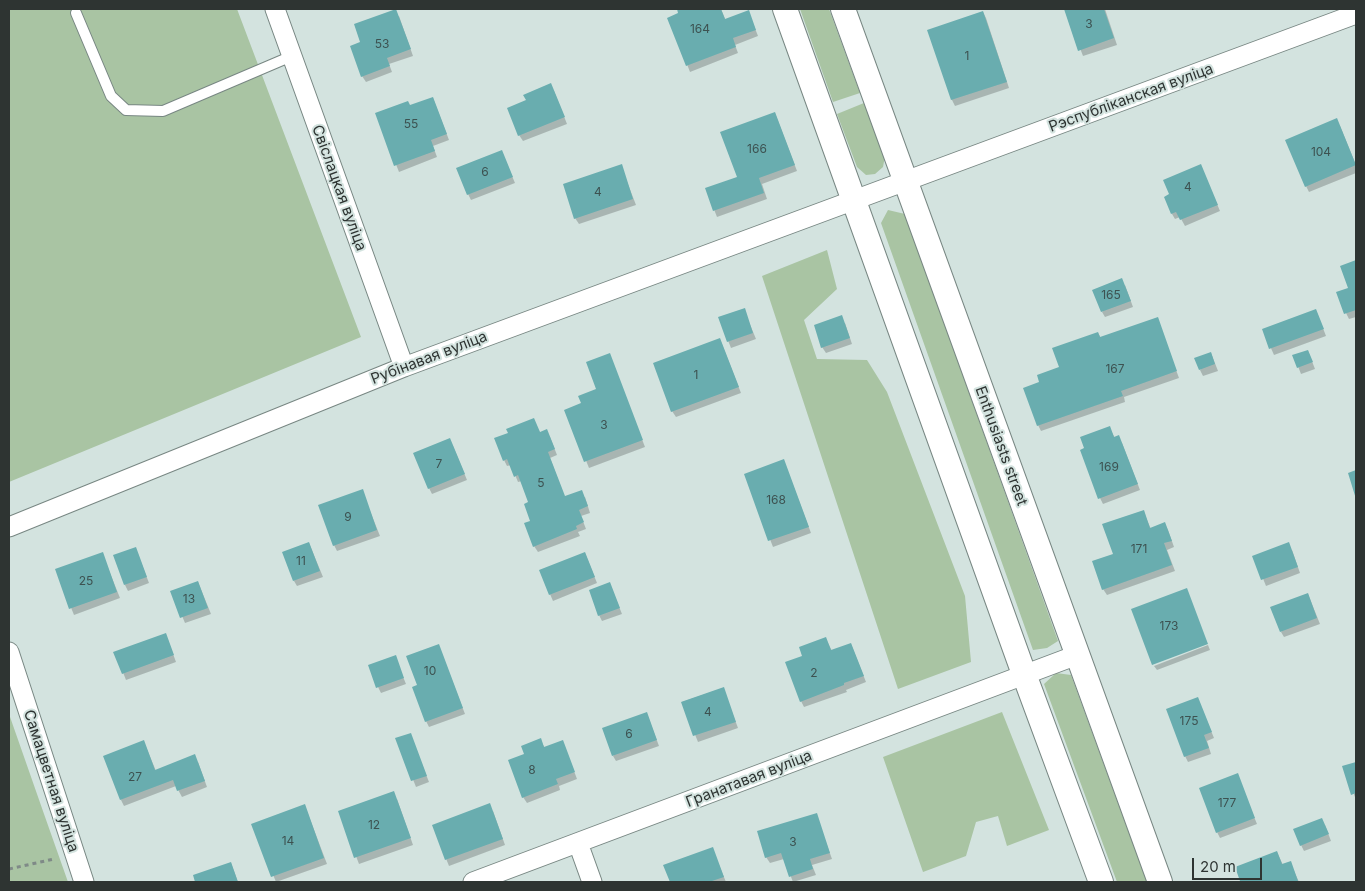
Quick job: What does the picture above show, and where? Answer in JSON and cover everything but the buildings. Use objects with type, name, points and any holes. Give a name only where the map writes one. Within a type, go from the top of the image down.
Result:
[{"type":"street","name":"Свіслацкая вуліца","points":[[275,9],[404,367]]},
{"type":"street","points":[[785,9],[1024,674],[1101,882]]},
{"type":"street","name":"Enthusiasts street","points":[[843,9],[1160,882]]},
{"type":"street","points":[[1354,9],[1356,14]]},
{"type":"street","name":"Рэспубліканская вуліца","points":[[854,200],[1356,14]]},
{"type":"street","name":"Рубінавая вуліца","points":[[9,527],[404,367],[854,200]]},
{"type":"street","name":"Самацветная вуліца","points":[[9,652],[84,882]]},
{"type":"street","name":"Гранатавая вуліца","points":[[473,882],[1078,655]]},
{"type":"street","points":[[578,843],[592,882]]},
{"type":"lane","points":[[76,13],[111,96],[126,110],[163,111],[292,56]]},
{"type":"path","points":[[9,869],[74,855]]},
{"type":"green space","points":[[9,9],[237,9],[361,337],[9,482]]},
{"type":"green space","points":[[800,9],[829,9],[860,93],[833,102]]},
{"type":"green space","points":[[864,103],[885,156],[883,167],[875,174],[866,175],[857,167],[837,114]]},
{"type":"green space","points":[[888,210],[905,214],[1058,641],[1047,648],[1033,650],[881,223]]},
{"type":"green space","points":[[827,250],[837,289],[804,320],[817,359],[867,360],[887,392],[965,596],[971,662],[898,689],[762,276]]},
{"type":"green space","points":[[1056,673],[1071,675],[1147,882],[1117,882],[1044,684]]},
{"type":"green space","points":[[1002,712],[1049,830],[1007,846],[998,816],[976,822],[966,856],[923,872],[883,757]]},
{"type":"green space","points":[[9,714],[44,814],[68,882],[9,882]]}]
